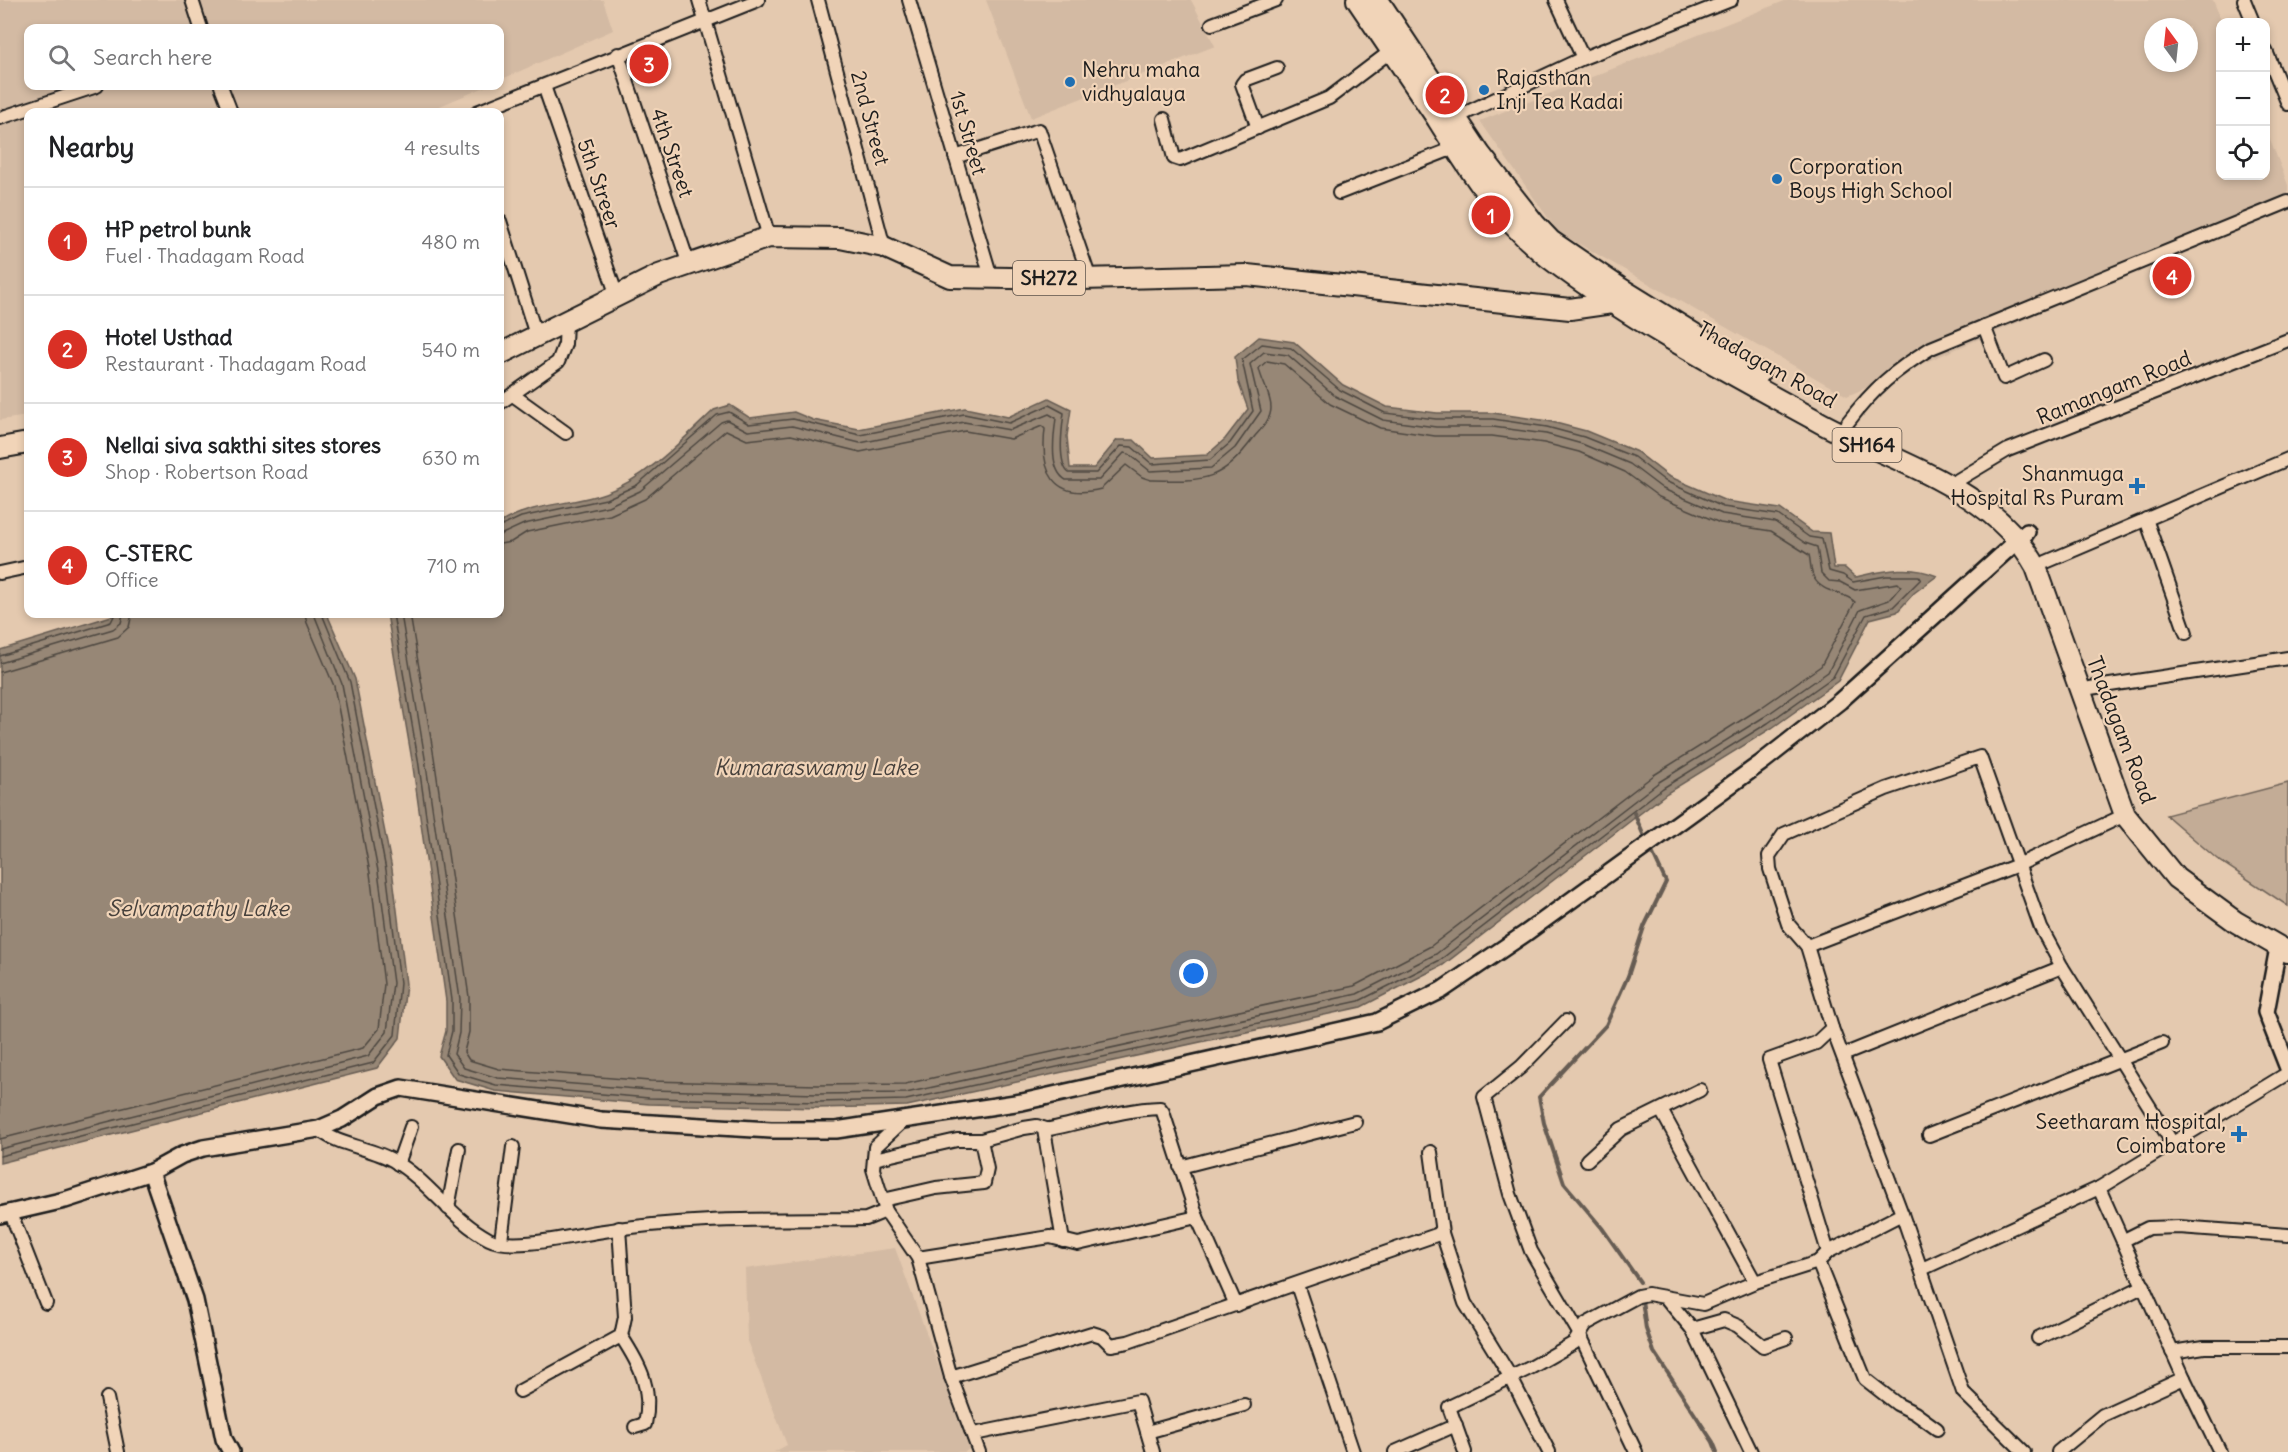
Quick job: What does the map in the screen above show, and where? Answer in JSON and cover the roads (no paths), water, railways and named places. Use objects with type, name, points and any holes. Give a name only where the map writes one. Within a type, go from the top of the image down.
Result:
[{"type":"main road","name":"Thadagam Road","points":[[1357,0],[1454,148],[1487,194],[1525,238],[1824,425],[1890,456],[1987,509],[2023,536]]},
{"type":"main road","name":"Thadagam Road","points":[[1378,0],[1480,154],[1534,224],[1616,296],[1802,400],[1958,480],[2001,506],[2038,560],[2090,688],[2134,806],[2157,840],[2187,872],[2284,946]]},
{"type":"main road","name":"SH272","points":[[504,352],[617,296],[689,264],[770,237],[840,238],[884,247],[950,277],[1090,279],[1247,275],[1570,309],[1616,296]]},
{"type":"main road","points":[[0,448],[24,444]]},
{"type":"main road","name":"Thadagam Road","points":[[2038,560],[2125,815],[2158,860],[2176,878],[2236,922],[2284,946]]},
{"type":"street","points":[[192,0],[200,24]]},
{"type":"street","points":[[699,0],[770,237]]},
{"type":"street","points":[[487,108],[706,18],[758,0]]},
{"type":"street","name":"2nd Street","points":[[818,0],[884,247]]},
{"type":"street","name":"1st Street","points":[[909,0],[991,277]]},
{"type":"street","points":[[1212,24],[1276,0]]},
{"type":"street","points":[[1556,0],[1583,58]]},
{"type":"street","points":[[1456,117],[1583,58],[1731,0]]},
{"type":"street","points":[[2244,0],[2251,18]]},
{"type":"street","points":[[1164,118],[1176,160],[1329,98],[1391,51]]},
{"type":"street","name":"4th Street","points":[[618,54],[689,264]]},
{"type":"street","points":[[2270,63],[2288,104]]},
{"type":"street","points":[[1258,128],[1242,84],[1277,68]]},
{"type":"street","name":"5th Streer","points":[[544,86],[617,296]]},
{"type":"street","points":[[28,108],[84,90]]},
{"type":"street","points":[[223,90],[229,108]]},
{"type":"street","points":[[0,117],[24,109]]},
{"type":"street","points":[[955,157],[1039,130],[1090,279]]},
{"type":"street","points":[[1339,193],[1454,148]]},
{"type":"street","points":[[1848,422],[1873,390],[1900,367],[1931,348],[2288,202]]},
{"type":"street","points":[[504,245],[536,335]]},
{"type":"street","points":[[504,400],[558,362],[565,344],[566,321]]},
{"type":"street","points":[[1984,326],[2004,378],[2044,360]]},
{"type":"street","name":"Ramangam Road","points":[[1958,480],[2008,450],[2288,340]]},
{"type":"street","points":[[513,394],[566,433]]},
{"type":"street","points":[[2038,560],[2146,519],[2288,459]]},
{"type":"street","points":[[2146,519],[2186,633]]},
{"type":"street","points":[[46,1303],[5,1213],[65,1200],[151,1172],[182,1155],[226,1142],[319,1129],[342,1119],[378,1096],[401,1088],[601,1120],[771,1130],[836,1130],[1057,1095],[1377,1022],[1442,990],[1526,933],[1761,764],[1840,700],[2023,536]]},
{"type":"street","points":[[0,573],[24,568]]},
{"type":"street","points":[[2090,688],[2288,658]]},
{"type":"street","points":[[2024,1452],[1963,1392],[1922,1269],[1832,1028],[1807,946],[1788,924],[1769,856],[1784,834],[1886,789],[1980,757],[2041,928],[2118,1059],[2173,1144]]},
{"type":"street","points":[[1807,946],[2019,865],[2125,815]]},
{"type":"street","points":[[2284,946],[2266,1012],[2288,1068]]},
{"type":"street","points":[[1843,1055],[2062,967]]},
{"type":"street","points":[[1566,1021],[1521,1067],[1484,1096],[1510,1194],[1531,1251],[1579,1334],[1636,1452]]},
{"type":"street","points":[[1828,1252],[1769,1060],[1816,1043],[1832,1028]]},
{"type":"street","points":[[1929,1135],[2162,1043]]},
{"type":"street","points":[[1922,1269],[2099,1188],[2288,1073]]},
{"type":"street","points":[[1587,1160],[1621,1129],[1700,1090]]},
{"type":"street","points":[[874,1158],[957,1140],[981,1140],[988,1136],[1024,1128],[1037,1126],[1046,1129],[1112,1116],[1138,1108],[1161,1108],[1197,1217],[1236,1305]]},
{"type":"street","points":[[1661,1110],[1755,1282]]},
{"type":"street","points":[[904,1120],[875,1147],[873,1169],[885,1205],[918,1258],[951,1377],[979,1452]]},
{"type":"street","points":[[1180,1167],[1355,1122]]},
{"type":"street","points":[[398,1164],[411,1127]]},
{"type":"street","points":[[319,1129],[325,1135],[366,1148],[398,1164],[448,1208],[491,1240],[525,1244],[619,1228],[678,1221],[866,1219],[885,1205],[936,1188],[984,1182],[987,1168],[981,1140]]},
{"type":"street","points":[[1046,1129],[1063,1241]]},
{"type":"street","points":[[501,1241],[513,1148]]},
{"type":"street","points":[[448,1208],[459,1149]]},
{"type":"street","points":[[1431,1152],[1442,1233],[1465,1304],[1510,1376],[1549,1452]]},
{"type":"street","points":[[151,1172],[195,1300],[224,1439],[231,1452]]},
{"type":"street","points":[[2099,1188],[2172,1352],[2220,1452]]},
{"type":"street","points":[[1466,1452],[1449,1407],[1574,1343],[1586,1324],[1638,1296],[1648,1294],[1703,1304],[1755,1282],[1818,1263],[1828,1252],[1902,1214]]},
{"type":"street","points":[[918,1258],[1050,1237],[1078,1245],[1197,1217]]},
{"type":"street","points":[[2124,1240],[2148,1228],[2179,1227],[2288,1235]]},
{"type":"street","points":[[619,1228],[625,1317],[621,1336],[637,1361],[650,1403],[645,1424],[635,1428]]},
{"type":"street","points":[[951,1377],[1092,1333],[1102,1336],[1111,1345],[1128,1342],[1442,1233]]},
{"type":"street","points":[[1818,1263],[1865,1379],[1897,1404],[1915,1413],[1937,1430]]},
{"type":"street","points":[[1297,1285],[1353,1452]]},
{"type":"street","points":[[2038,1338],[2144,1286]]},
{"type":"street","points":[[1666,1298],[1692,1329],[1751,1452]]},
{"type":"street","points":[[1692,1329],[1724,1320],[1738,1326],[1763,1346],[1786,1338]]},
{"type":"street","points":[[520,1391],[621,1336]]},
{"type":"street","points":[[2172,1352],[2204,1347],[2288,1347]]},
{"type":"street","points":[[2058,1452],[2103,1415],[2184,1378]]},
{"type":"street","points":[[107,1398],[118,1452]]},
{"type":"street","points":[[974,1434],[1138,1401],[1153,1452]]},
{"type":"street","points":[[1147,1432],[1244,1405]]},
{"type":"street","points":[[1395,1452],[1408,1450],[1456,1425]]},
{"type":"water","name":"Kumaraswamy Lake","points":[[1259,337],[1294,342],[1343,385],[1387,407],[1437,413],[1493,413],[1548,421],[1586,431],[1637,452],[1668,476],[1726,501],[1780,509],[1812,532],[1829,533],[1834,568],[1845,568],[1855,577],[1907,569],[1937,576],[1914,593],[1897,612],[1870,619],[1838,681],[1772,728],[1667,793],[1443,965],[1361,1007],[907,1106],[818,1108],[649,1104],[495,1091],[455,1079],[439,1056],[446,1031],[446,1001],[412,760],[388,618],[504,618],[504,521],[525,511],[592,497],[620,486],[650,468],[714,410],[730,405],[750,418],[794,412],[813,420],[859,429],[965,408],[1008,417],[1049,398],[1071,409],[1067,436],[1070,468],[1094,468],[1117,440],[1134,440],[1153,458],[1207,455],[1225,439],[1248,409],[1238,381],[1235,357]]},
{"type":"water","name":"Selvampathy Lake","points":[[105,618],[329,618],[355,679],[392,869],[406,984],[400,1038],[377,1068],[0,1163],[0,650]]},
{"type":"waterway","points":[[1634,813],[1643,834]]},
{"type":"waterway","points":[[1640,1282],[1602,1228],[1564,1183],[1544,1123],[1539,1097],[1606,1025],[1628,976],[1644,927],[1666,882],[1652,852]]},
{"type":"waterway","points":[[1642,1300],[1646,1329],[1654,1352],[1713,1442],[1717,1452]]},
{"type":"place","name":"Nellai siva sakthi sites stores","points":[[649,64]]},
{"type":"place","name":"Nehru maha vidhyalaya","points":[[1070,82]]},
{"type":"place","name":"Rajasthan Inji Tea Kadai","points":[[1484,90]]},
{"type":"place","name":"Hotel Usthad","points":[[1445,95]]},
{"type":"place","name":"Corporation Boys High School","points":[[1777,179]]},
{"type":"place","name":"HP petrol bunk","points":[[1491,215]]},
{"type":"place","name":"C-STERC","points":[[2172,276]]},
{"type":"place","name":"Shanmuga Hospital Rs Puram","points":[[2137,486]]},
{"type":"place","name":"Seetharam Hospital, Coimbatore","points":[[2239,1134]]}]
